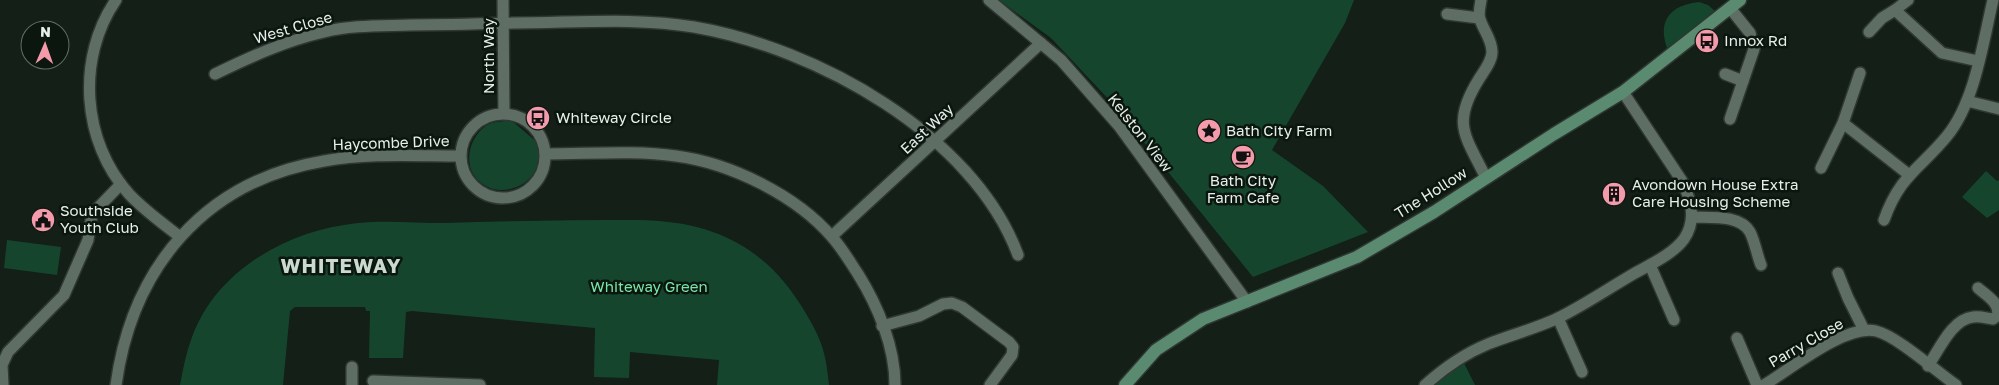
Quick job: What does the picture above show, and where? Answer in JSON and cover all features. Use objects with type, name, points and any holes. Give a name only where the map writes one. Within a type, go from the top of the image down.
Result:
[{"type":"street","points":[[116,0],[103,22],[95,44],[89,77],[90,98],[98,141],[106,161],[130,195],[178,236]]},
{"type":"street","name":"North Way","points":[[504,0],[504,113]]},
{"type":"street","name":"Kelston View","points":[[989,0],[1061,60],[1119,126],[1247,302]]},
{"type":"street","points":[[1481,0],[1479,18],[1489,38],[1492,52],[1488,64],[1467,98],[1462,113],[1462,126],[1486,178]]},
{"type":"street","points":[[1869,32],[1882,18],[1908,0]]},
{"type":"street","points":[[1884,220],[1889,205],[1908,174],[1948,135],[1967,101],[1993,0]]},
{"type":"street","points":[[1730,119],[1754,49],[1750,33],[1735,4]]},
{"type":"street","name":"The Hollow","points":[[1125,385],[1156,350],[1180,332],[1203,319],[1357,257],[1623,92],[1735,4]]},
{"type":"street","points":[[1895,10],[1942,53],[1978,61]]},
{"type":"street","points":[[1447,14],[1479,18]]},
{"type":"street","name":"West Close","points":[[214,74],[270,47],[326,31],[372,26],[646,22],[693,27],[742,37],[793,55],[837,75],[869,93],[935,142],[980,188],[1009,232],[1018,254]]},
{"type":"street","name":"East Way","points":[[832,236],[1041,43]]},
{"type":"street","points":[[1821,168],[1843,123],[1860,73]]},
{"type":"street","points":[[1725,74],[1743,81]]},
{"type":"street","points":[[1425,385],[1460,359],[1487,344],[1518,335],[1558,318],[1674,250],[1684,239],[1692,217],[1692,205],[1682,181],[1623,92]]},
{"type":"street","points":[[1967,101],[1999,109]]},
{"type":"street","points":[[504,113],[521,117],[533,125],[543,139],[546,154],[675,156],[708,162],[737,172],[767,186],[832,236],[870,294],[893,362],[895,385]]},
{"type":"street","name":"Haycombe Drive","points":[[504,113],[488,116],[470,129],[463,143],[460,156],[464,171],[472,185],[484,194],[505,199],[524,193],[537,182],[544,170],[546,154]]},
{"type":"street","points":[[1843,123],[1908,174]]},
{"type":"street","name":"Haycombe Drive","points":[[116,385],[127,327],[139,297],[157,266],[178,236],[205,213],[242,189],[280,171],[303,164],[354,157],[460,156]]},
{"type":"street","points":[[2,385],[2,365],[8,352],[64,295],[86,245],[92,214],[121,184]]},
{"type":"street","points":[[1692,217],[1732,220],[1743,225],[1750,232],[1761,266]]},
{"type":"street","points":[[1650,264],[1674,320]]},
{"type":"street","name":"Parry Close","points":[[1838,274],[1864,330]]},
{"type":"street","points":[[1928,366],[1955,326],[1963,320],[1972,317],[1993,319],[1998,315],[1998,308],[1995,303],[1978,288]]},
{"type":"street","points":[[882,326],[919,316],[943,304],[952,303],[962,307],[1009,342],[1013,348],[1012,355],[990,385]]},
{"type":"street","points":[[1558,318],[1582,372]]},
{"type":"street","name":"Parry Close","points":[[1764,385],[1843,336],[1864,330],[1878,332],[1892,339],[1955,385]]},
{"type":"street","name":"Parry Close","points":[[1737,338],[1758,385]]},
{"type":"street","points":[[352,366],[352,385]]},
{"type":"street","points":[[373,381],[480,385]]},
{"type":"green space","name":"Bath City Farm","points":[[999,0],[1354,0],[1345,23],[1272,150],[1323,186],[1368,232],[1253,277],[1114,105],[1051,38]]},
{"type":"green space","points":[[1699,2],[1708,5],[1716,12],[1667,48],[1664,29],[1665,22],[1669,16],[1674,10]]},
{"type":"green space","points":[[512,121],[538,143],[538,157],[537,166],[529,179],[516,187],[501,190],[486,186],[478,180],[470,165],[469,156],[474,139],[480,131],[489,124]]},
{"type":"green space","points":[[1986,171],[1997,181],[1999,180],[1999,210],[1987,218],[1962,197]]},
{"type":"green space","name":"Whiteway Green","points":[[664,221],[711,231],[732,240],[752,252],[770,267],[787,285],[813,326],[824,353],[829,385],[717,385],[719,360],[630,352],[629,378],[594,377],[595,328],[412,311],[406,312],[403,358],[369,358],[370,311],[366,311],[365,307],[295,307],[290,311],[283,385],[180,385],[192,337],[203,313],[219,291],[237,273],[258,257],[306,234],[332,227],[369,222],[445,223]]},
{"type":"green space","points":[[7,240],[61,247],[57,275],[4,268]]},
{"type":"green space","points":[[1464,363],[1475,385],[1432,385],[1441,376]]},
{"type":"place","name":"Innox Rd","points":[[1707,41]]},
{"type":"place","name":"Whiteway Circle","points":[[538,118]]},
{"type":"place","name":"Bath City Farm","points":[[1209,131]]},
{"type":"place","name":"Bath City Farm Cafe","points":[[1243,157]]},
{"type":"place","name":"Avondown House Extra Care Housing Scheme","points":[[1614,194]]},
{"type":"place","name":"Southside Youth Club","points":[[43,220]]},
{"type":"district","name":"WHITEWAY","points":[[341,266]]}]
